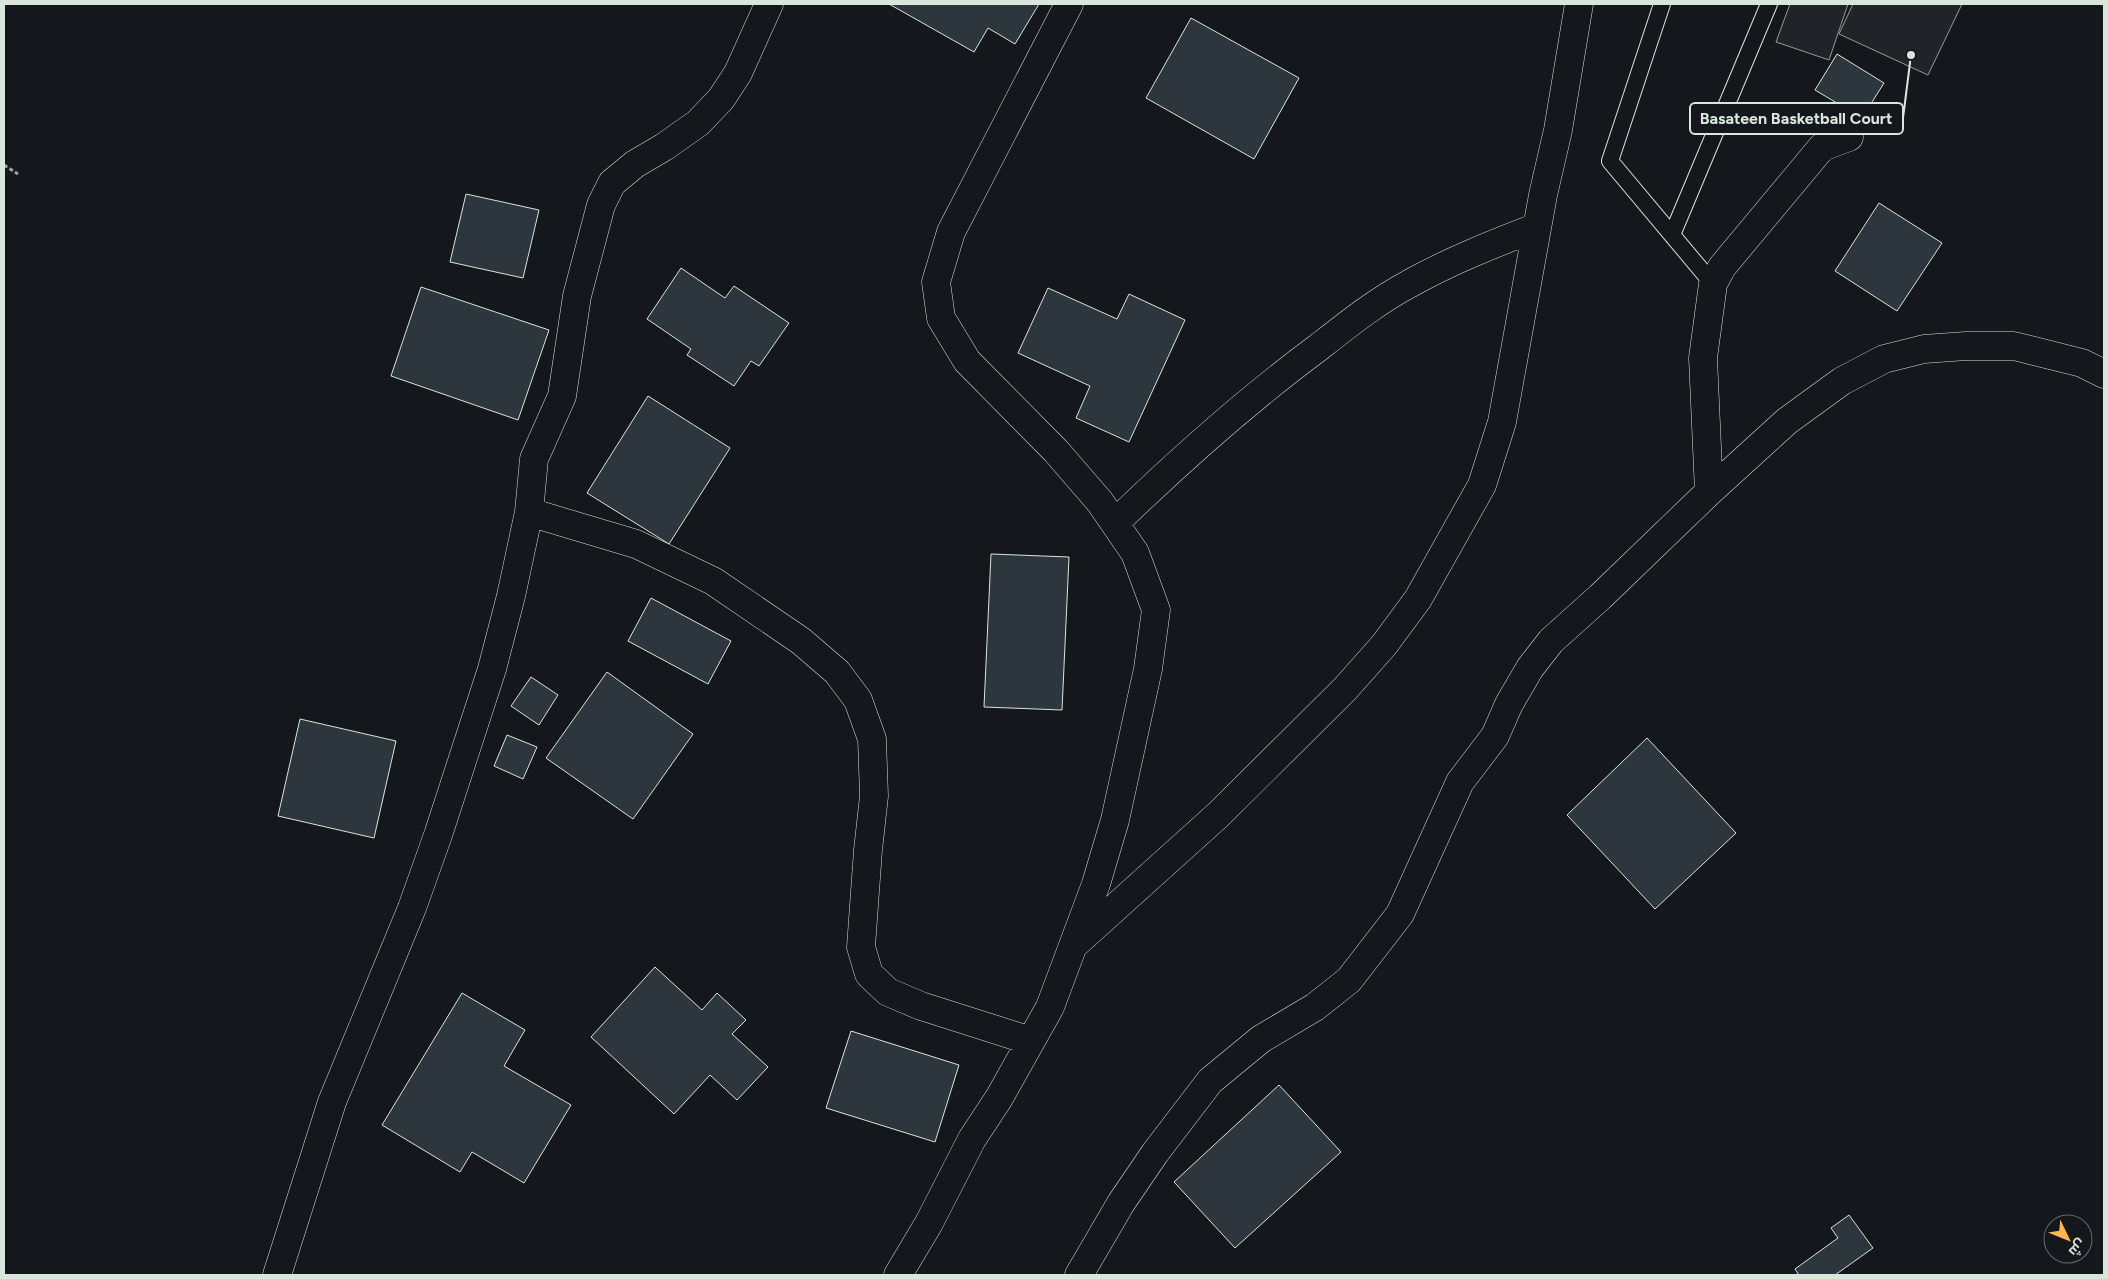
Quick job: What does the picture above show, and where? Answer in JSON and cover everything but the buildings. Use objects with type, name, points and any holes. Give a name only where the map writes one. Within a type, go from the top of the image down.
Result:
[{"type":"street","points":[[277,1275],[332,1102],[412,908],[438,835],[492,668],[511,596],[529,512],[534,459],[562,396],[577,296],[601,205],[612,183],[635,164],[664,147],[698,123],[721,99],[738,73],[769,4]]},
{"type":"street","points":[[898,1275],[972,1139],[999,1098],[1050,1007],[1096,884],[1115,820],[1148,669],[1156,610],[1135,553],[1100,502],[1056,451],[967,361],[941,318],[936,282],[951,232],[1069,4]]},
{"type":"street","points":[[1074,945],[1218,815],[1345,689],[1384,645],[1418,599],[1482,486],[1502,422],[1537,227],[1558,130],[1579,4]]},
{"type":"street","points":[[1709,492],[1703,358],[1713,284],[1722,267],[1822,147],[1849,137]]},
{"type":"street","points":[[1115,523],[1176,463],[1262,389],[1350,324],[1407,285],[1460,257],[1537,227]]},
{"type":"street","points":[[1079,1275],[1121,1203],[1155,1152],[1210,1081],[1262,1039],[1315,1007],[1349,980],[1400,914],[1460,782],[1495,736],[1509,704],[1530,668],[1551,641],[1787,421],[1842,381],[1884,359],[1924,350],[1966,346],[2014,346],[2082,363],[2104,374]]},
{"type":"street","points":[[529,512],[636,544],[713,581],[802,642],[837,672],[858,700],[872,739],[874,796],[861,947],[869,974],[888,992],[921,1006],[1031,1041]]},
{"type":"lane","points":[[1662,4],[1610,160],[1713,284]]},
{"type":"lane","points":[[1672,235],[1769,4]]},
{"type":"path","points":[[4,165],[18,174]]},
{"type":"shaded area","points":[[1790,4],[1848,4],[1829,60],[1776,42]]},
{"type":"shaded area","points":[[1853,4],[1962,4],[1928,75],[1839,34]]},
{"type":"place","name":"Basateen Basketball Court","points":[[1911,55]]}]
